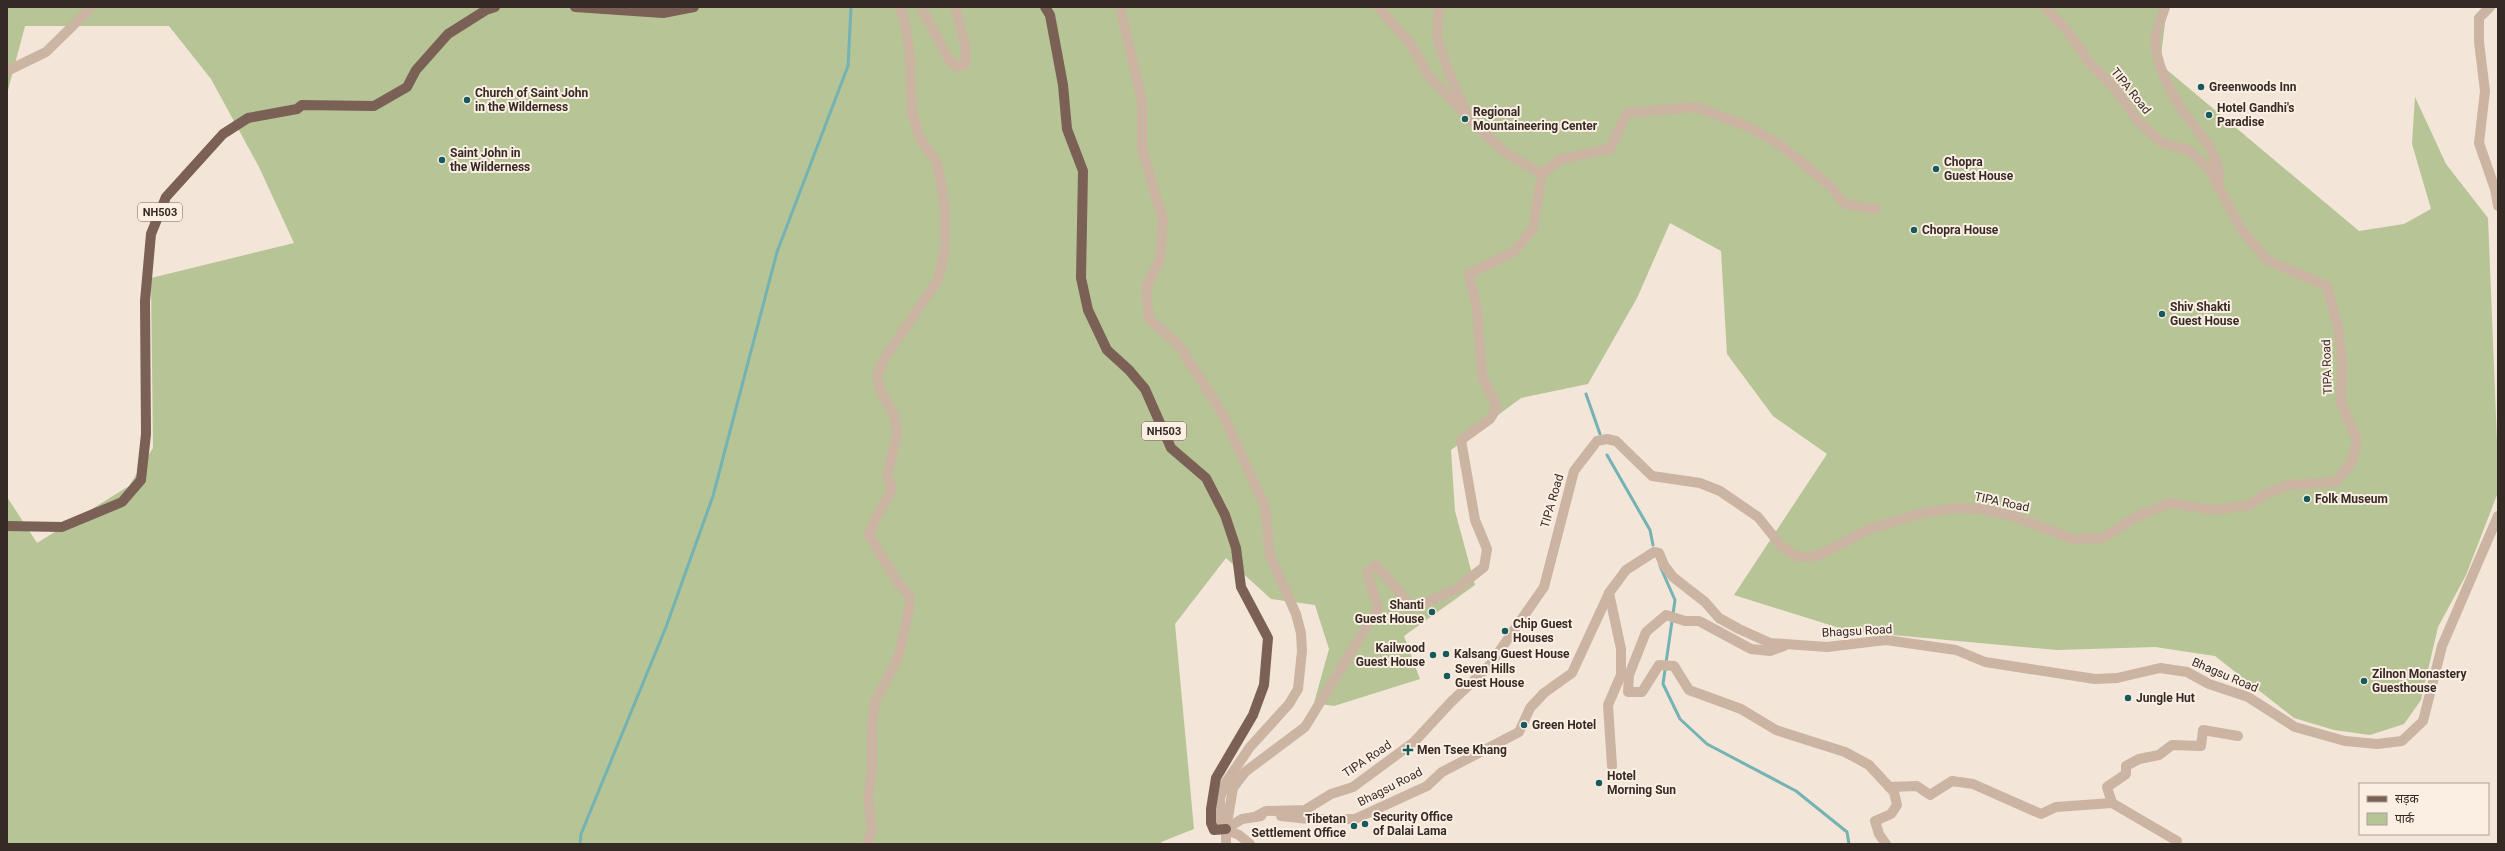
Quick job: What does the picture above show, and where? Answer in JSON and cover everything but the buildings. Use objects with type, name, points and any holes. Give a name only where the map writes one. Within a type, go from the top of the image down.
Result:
[{"type":"main road","name":"NH503","points":[[7,526],[62,527],[122,502],[141,480],[146,434],[145,301],[151,234],[166,197],[223,134],[248,118],[297,109],[302,105],[374,106],[407,87],[416,70],[448,34],[486,10],[495,7]]},
{"type":"main road","points":[[575,7],[663,13],[694,7]]},
{"type":"main road","name":"NH503","points":[[1045,7],[1050,15],[1059,62],[1067,129],[1083,171],[1081,278],[1088,310],[1107,350],[1129,370],[1145,389],[1171,448],[1206,478],[1225,515],[1236,548],[1242,587],[1268,638],[1264,685],[1253,715],[1216,778],[1211,823],[1214,830],[1226,829]]},
{"type":"street","points":[[7,71],[46,52],[92,7]]},
{"type":"street","points":[[473,19],[484,7]]},
{"type":"street","points":[[868,844],[872,828],[868,797],[872,770],[872,725],[875,702],[899,656],[910,604],[909,595],[898,583],[869,535],[876,517],[892,490],[887,475],[897,434],[894,415],[880,390],[877,376],[884,359],[938,280],[945,249],[945,211],[942,189],[937,164],[919,136],[912,112],[910,57],[904,17],[899,7]]},
{"type":"street","points":[[921,7],[948,58],[957,67],[965,64],[966,49],[955,7]]},
{"type":"street","points":[[1120,7],[1142,101],[1142,149],[1163,220],[1160,259],[1146,288],[1149,320],[1178,344],[1222,413],[1265,506],[1270,556],[1296,614],[1301,633],[1302,651],[1298,689],[1289,704],[1250,747],[1226,782],[1218,810],[1220,827],[1226,829],[1250,844]]},
{"type":"street","points":[[1378,7],[1410,43],[1428,75],[1469,119],[1506,153],[1542,174]]},
{"type":"street","points":[[1439,7],[1437,37],[1449,73],[1469,119]]},
{"type":"street","name":"TIPA Road","points":[[1255,817],[1266,811],[1305,810],[1331,794],[1353,787],[1414,742],[1451,702],[1489,666],[1544,587],[1574,471],[1597,441],[1607,439],[1616,441],[1652,476],[1700,483],[1720,491],[1758,518],[1782,547],[1798,557],[1818,556],[1867,530],[1918,514],[1955,508],[1982,509],[2013,516],[2073,539],[2102,538],[2140,515],[2170,503],[2214,510],[2250,505],[2267,493],[2289,485],[2336,482],[2352,460],[2356,440],[2341,402],[2342,360],[2338,327],[2328,286],[2267,260],[2241,229],[2208,168],[2188,150],[2162,143],[2138,121],[2114,87],[2088,61],[2070,34],[2045,7]]},
{"type":"street","points":[[2165,7],[2155,41],[2165,79],[2180,106],[2213,152],[2220,176],[2219,187]]},
{"type":"street","points":[[2490,7],[2479,18],[2479,42],[2485,91],[2479,143],[2495,189],[2498,206]]},
{"type":"street","points":[[1226,844],[1226,829],[1233,788],[1245,772],[1305,727],[1378,608],[1367,572],[1376,565],[1413,608],[1455,590],[1484,567],[1487,549],[1475,520],[1461,440],[1490,419],[1497,407],[1482,376],[1477,310],[1469,274],[1515,251],[1533,228],[1542,174],[1561,159],[1610,149],[1627,113],[1696,107],[1749,127],[1774,141],[1829,185],[1845,204],[1876,209]]},
{"type":"street","name":"Bhagsu Road","points":[[1226,829],[1242,819],[1271,814],[1309,819],[1355,819],[1427,786],[1442,772],[1519,732],[1530,708],[1544,694],[1572,674],[1609,593],[1626,570],[1645,556],[1654,552],[1659,553],[1664,565],[1674,577],[1705,602],[1719,618],[1770,643],[1785,646],[1827,647],[1886,640],[1956,650],[1985,662],[2095,679],[2117,678],[2160,668],[2187,672],[2209,684],[2248,697],[2295,727],[2347,741],[2377,744],[2402,741],[2423,721],[2442,646],[2498,516]]},
{"type":"street","points":[[1609,593],[1621,649],[1621,674],[1608,705],[1612,766]]},
{"type":"street","points":[[1785,646],[1770,651],[1751,649],[1699,621],[1685,621],[1680,618],[1666,615],[1646,632],[1630,675],[1628,692],[1642,692],[1659,665],[1663,664],[1674,666],[1689,690],[1741,709],[1776,730],[1845,752],[1869,765],[1894,792],[1897,805],[1891,814],[1875,821],[1879,834],[1886,844]]},
{"type":"street","points":[[2112,803],[2107,787],[2126,774],[2126,766],[2139,759],[2159,755],[2172,745],[2201,746],[2203,730],[2238,736]]},
{"type":"street","points":[[1889,787],[1917,786],[1930,795],[1952,781],[1973,784],[2041,814],[2056,807],[2112,803],[2177,842]]},
{"type":"green space","points":[[7,7],[2167,7],[2160,64],[2359,231],[2404,224],[2431,209],[2412,144],[2415,97],[2446,164],[2488,218],[2498,466],[2497,495],[2466,575],[2438,627],[2421,700],[2404,724],[2370,735],[2334,730],[2294,718],[2215,656],[2155,647],[2057,650],[1849,631],[1734,595],[1827,454],[1773,416],[1727,354],[1721,251],[1670,223],[1637,298],[1588,384],[1521,398],[1451,450],[1455,511],[1475,585],[1404,636],[1420,679],[1334,706],[1314,703],[1329,649],[1315,605],[1271,599],[1226,558],[1175,624],[1194,829],[1161,842],[1162,844],[7,844],[7,497],[37,543],[129,486],[153,448],[151,278],[294,243],[259,167],[211,79],[169,26],[25,26],[7,94]]},
{"type":"waterway","points":[[580,844],[581,834],[666,627],[713,496],[777,252],[848,66],[851,7]]},
{"type":"waterway","points":[[1586,394],[1600,434]]},
{"type":"waterway","points":[[1607,455],[1650,530],[1653,545]]},
{"type":"waterway","points":[[1660,566],[1675,600],[1663,684],[1680,719],[1707,744],[1796,791],[1847,832],[1849,844]]},
{"type":"place","name":"Greenwoods Inn","points":[[2201,87]]},
{"type":"place","name":"Church of Saint John in the Wilderness","points":[[467,100]]},
{"type":"place","name":"Hotel Gandhi's Paradise","points":[[2209,115]]},
{"type":"place","name":"Regional Mountaineering Center","points":[[1465,119]]},
{"type":"place","name":"Saint John in the Wilderness","points":[[442,160]]},
{"type":"place","name":"Chopra Guest House","points":[[1936,169]]},
{"type":"place","name":"Chopra House","points":[[1914,230]]},
{"type":"place","name":"Shiv Shakti Guest House","points":[[2162,314]]},
{"type":"place","name":"Folk Museum","points":[[2307,499]]},
{"type":"place","name":"Shanti Guest House","points":[[1432,612]]},
{"type":"place","name":"Chip Guest Houses","points":[[1505,631]]},
{"type":"place","name":"Kalsang Guest House","points":[[1446,654]]},
{"type":"place","name":"Kailwood Guest House","points":[[1433,655]]},
{"type":"place","name":"Seven Hills Guest House","points":[[1447,676]]},
{"type":"place","name":"Zilnon Monastery Guesthouse","points":[[2364,681]]},
{"type":"place","name":"Jungle Hut","points":[[2128,698]]},
{"type":"place","name":"Green Hotel","points":[[1524,725]]},
{"type":"place","name":"Men Tsee Khang","points":[[1408,750]]},
{"type":"place","name":"Hotel Morning Sun","points":[[1599,783]]},
{"type":"place","name":"Security Office of Dalai Lama","points":[[1365,824]]},
{"type":"place","name":"Tibetan Settlement Office","points":[[1354,826]]}]
